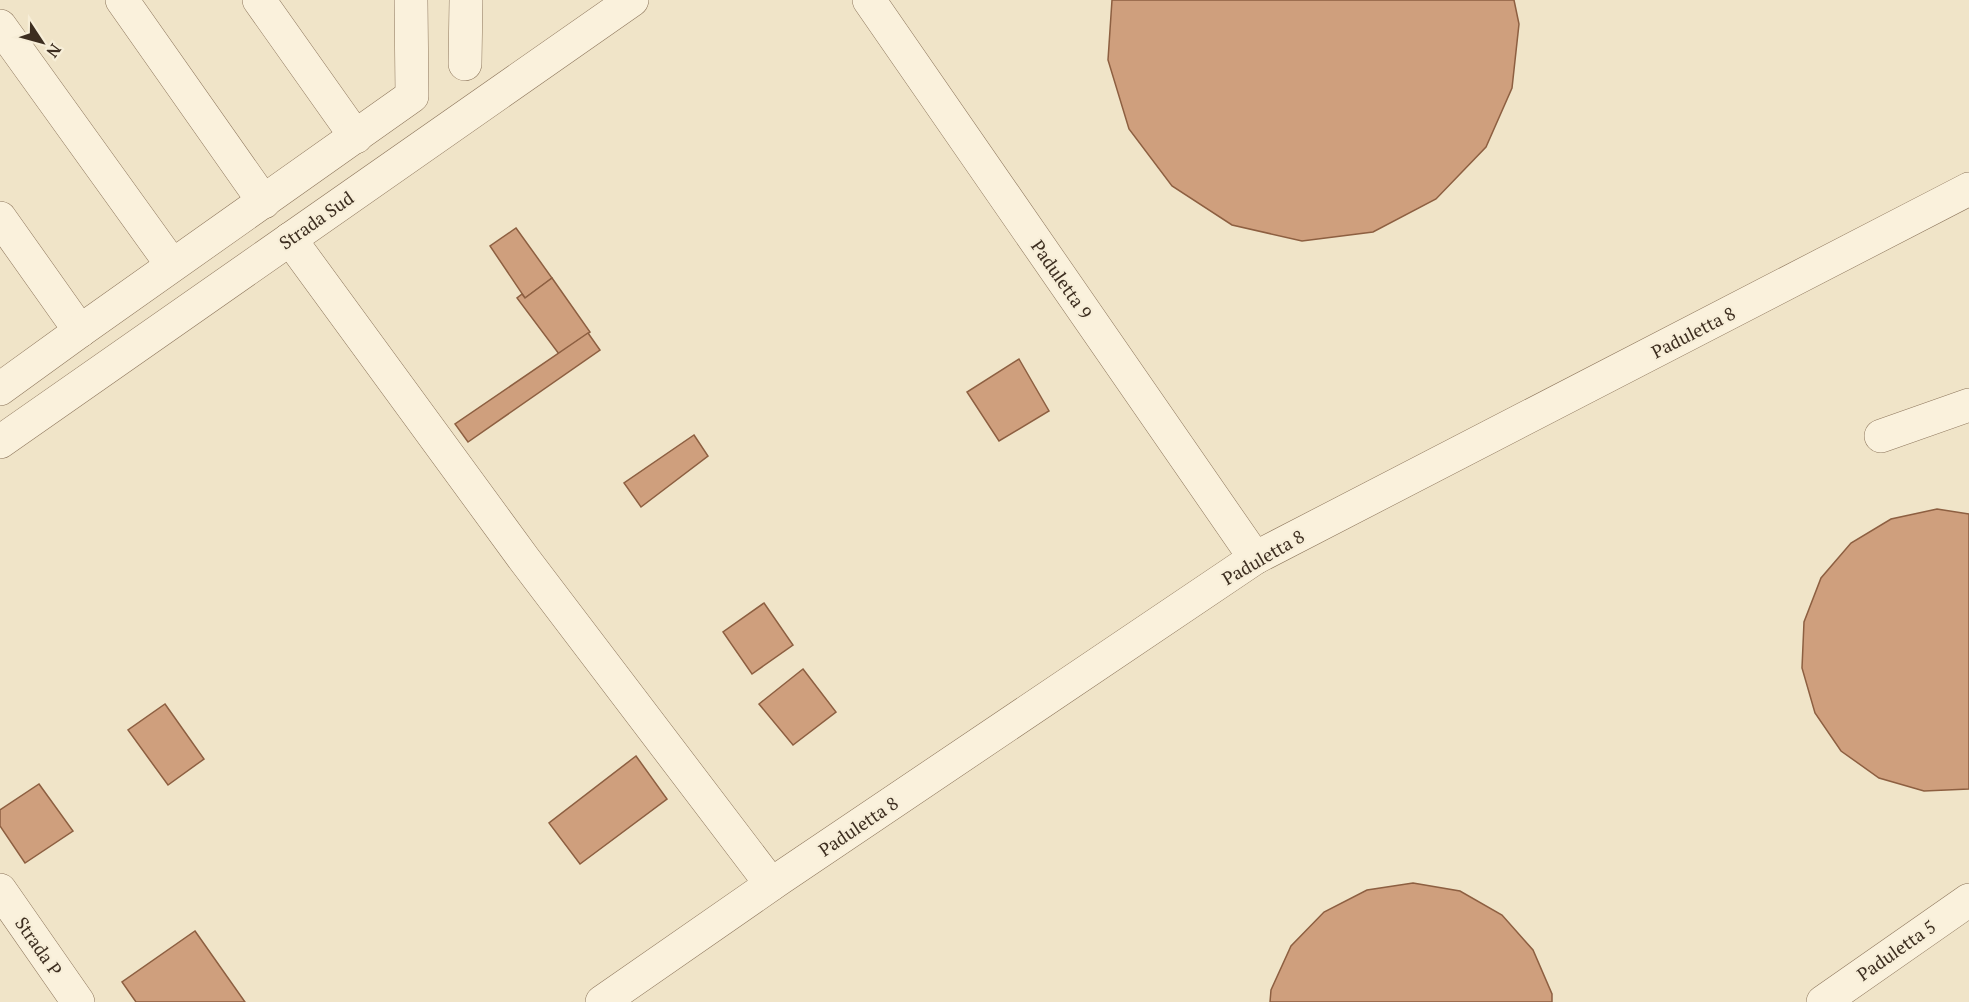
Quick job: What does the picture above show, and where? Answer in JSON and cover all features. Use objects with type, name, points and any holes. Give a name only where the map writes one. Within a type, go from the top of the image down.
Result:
[{"type":"street","points":[[122,0],[264,202]]},
{"type":"street","points":[[259,0],[356,137]]},
{"type":"street","points":[[465,64],[466,0]]},
{"type":"street","name":"Strada Sud","points":[[0,442],[632,0]]},
{"type":"street","name":"Paduletta 9","points":[[869,0],[1255,558]]},
{"type":"street","points":[[0,389],[412,96],[408,4]]},
{"type":"street","points":[[0,26],[172,265]]},
{"type":"street","name":"Paduletta 8","points":[[602,1002],[771,884],[1255,558],[1962,201]]},
{"type":"street","points":[[0,218],[80,331]]},
{"type":"street","points":[[290,239],[524,559],[771,884]]},
{"type":"street","points":[[1881,435],[1969,405]]},
{"type":"street","name":"Strada P","points":[[0,890],[78,1002]]},
{"type":"street","name":"Paduletta 5","points":[[1823,1002],[1969,900]]},
{"type":"building","points":[[1112,0],[1514,0],[1519,24],[1512,88],[1486,147],[1436,199],[1373,232],[1302,241],[1232,225],[1172,186],[1129,129],[1108,60]]},
{"type":"building","points":[[516,228],[552,278],[525,298],[490,246]]},
{"type":"building","points":[[552,278],[590,332],[559,354],[517,298],[522,294],[525,298]]},
{"type":"building","points":[[588,333],[600,350],[468,442],[455,424]]},
{"type":"building","points":[[1019,359],[1049,411],[999,441],[967,392]]},
{"type":"building","points":[[694,435],[708,456],[641,507],[624,483]]},
{"type":"building","points":[[1937,509],[1969,514],[1969,789],[1924,791],[1879,778],[1841,751],[1815,713],[1802,668],[1804,622],[1821,578],[1851,543],[1891,519]]},
{"type":"building","points":[[764,603],[793,645],[752,674],[723,632]]},
{"type":"building","points":[[803,669],[836,712],[793,745],[759,704]]},
{"type":"building","points":[[165,704],[204,759],[168,785],[128,730]]},
{"type":"building","points":[[636,756],[667,799],[580,864],[549,823]]},
{"type":"building","points":[[39,784],[73,831],[25,863],[0,826],[0,810]]},
{"type":"building","points":[[1413,883],[1460,891],[1502,915],[1533,950],[1552,994],[1552,1002],[1270,1002],[1271,990],[1291,946],[1324,912],[1367,890]]},
{"type":"building","points":[[195,931],[245,1002],[136,1002],[122,982]]}]
